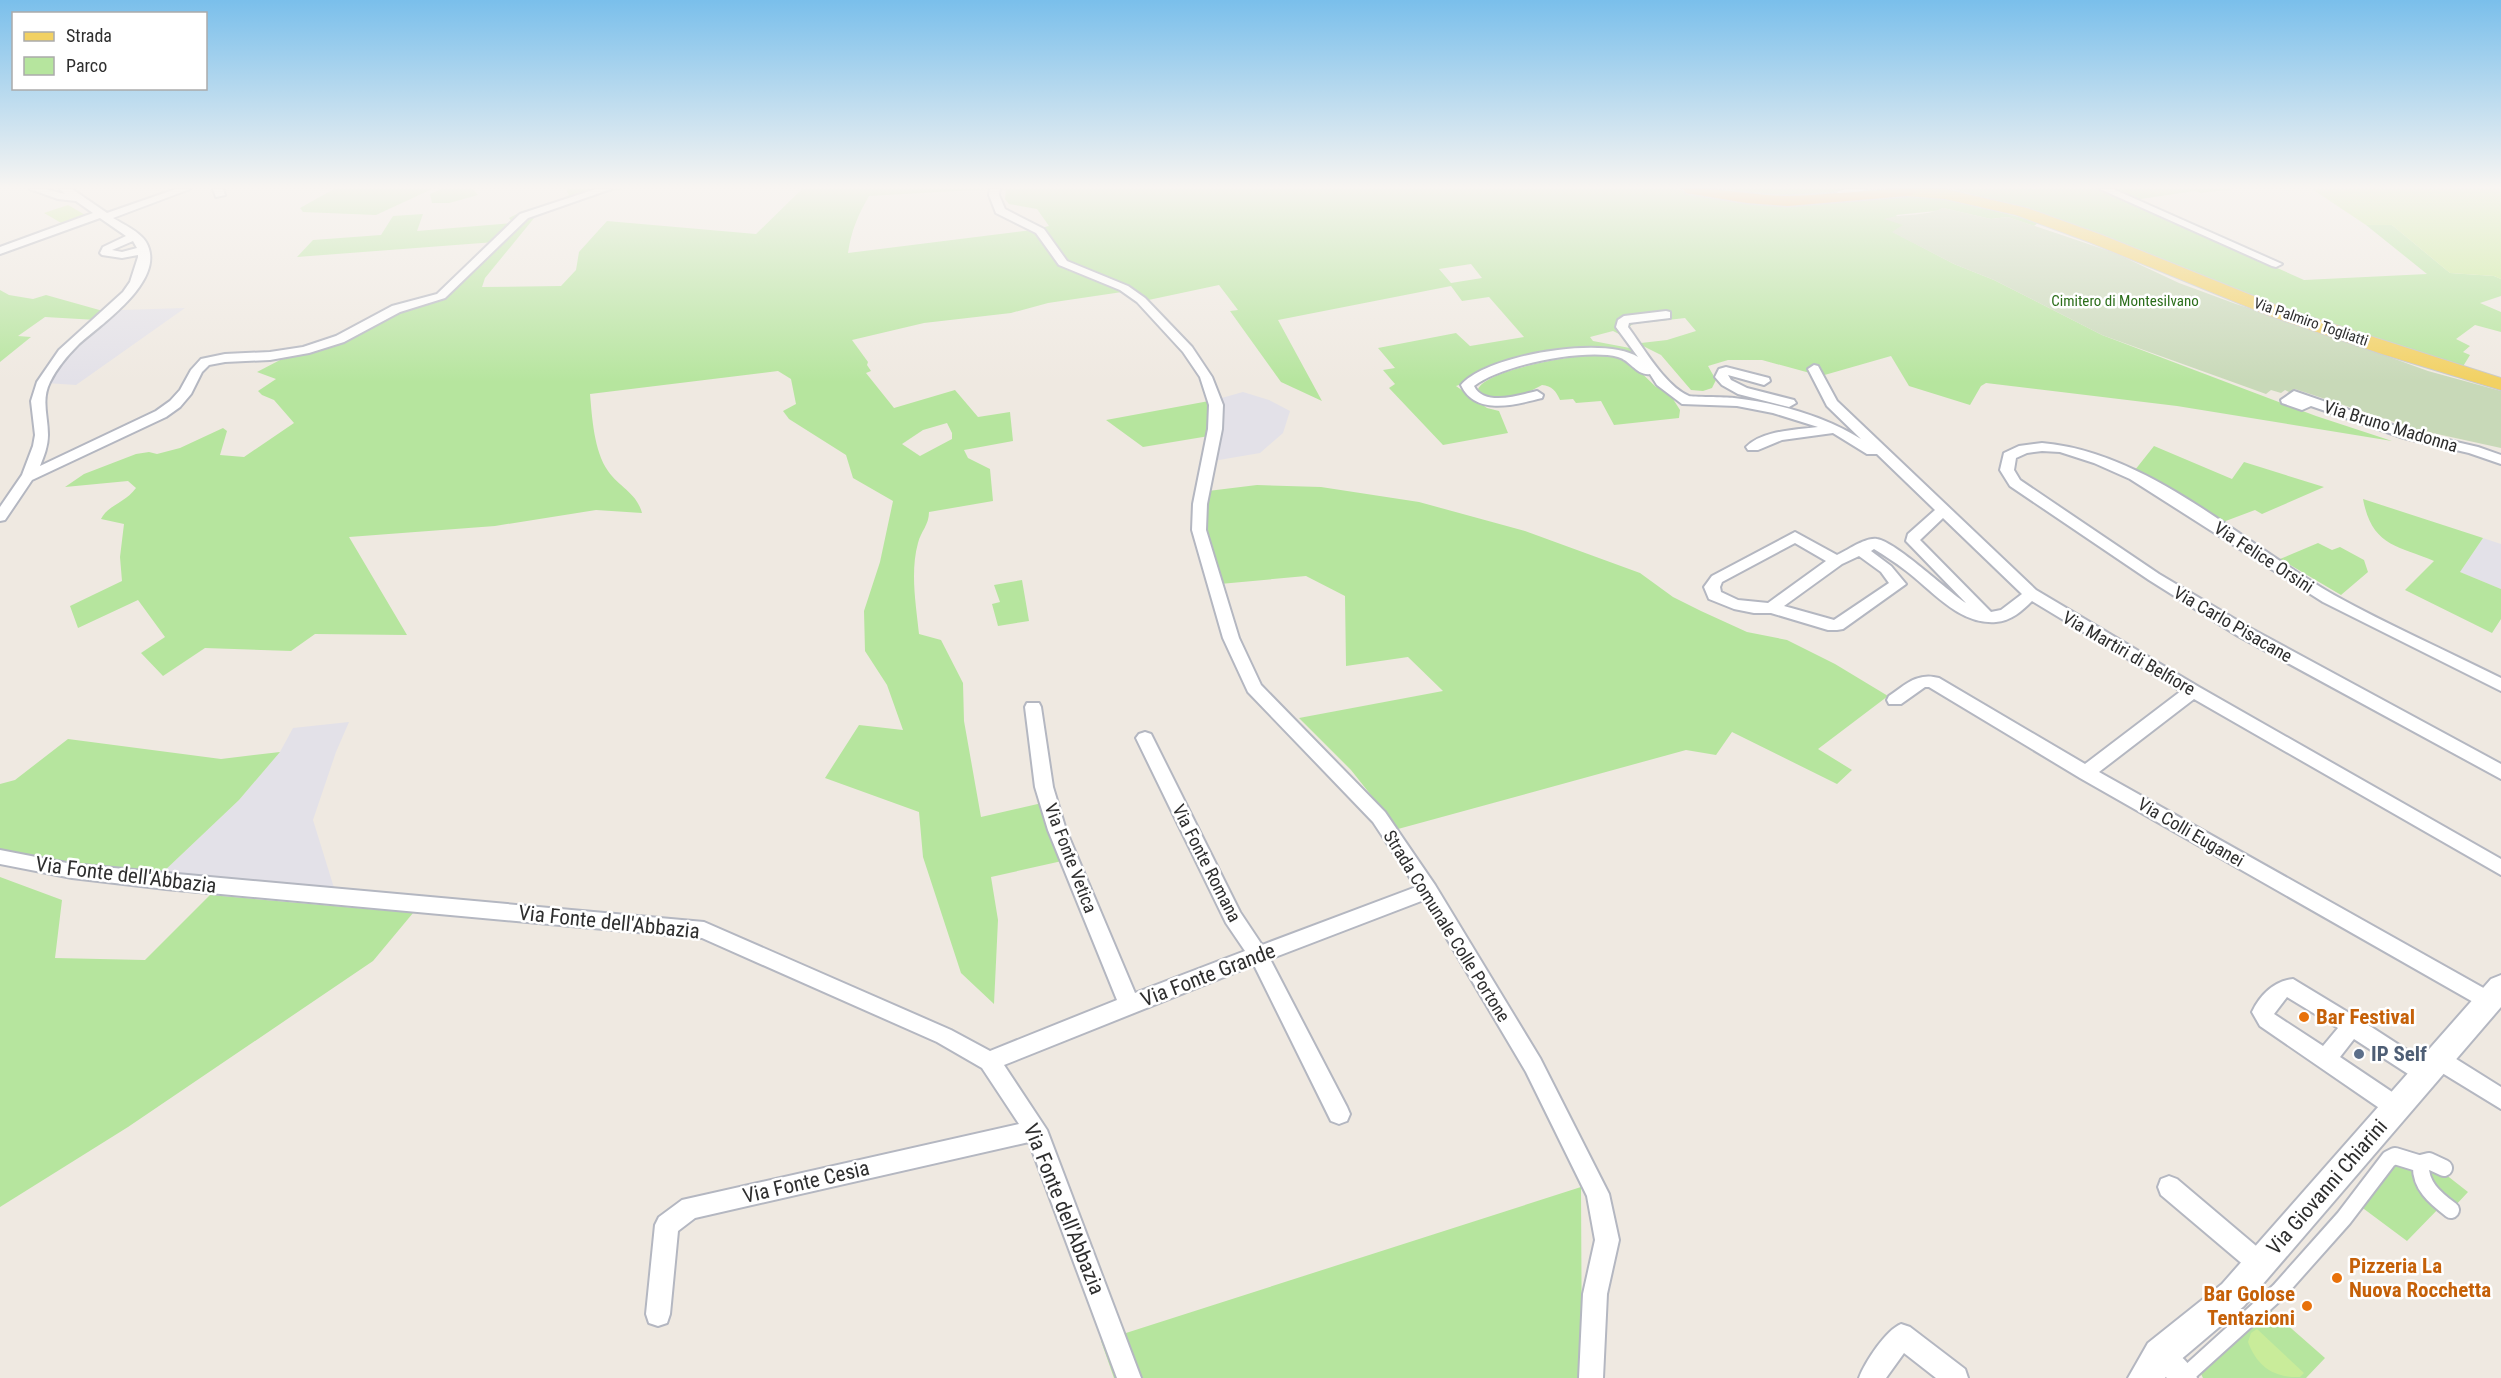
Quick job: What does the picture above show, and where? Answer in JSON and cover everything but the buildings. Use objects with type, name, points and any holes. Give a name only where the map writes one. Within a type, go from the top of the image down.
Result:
[{"type":"main road","name":"Via Palmiro Togliatti","points":[[2131,253],[2205,285],[2501,384]]},
{"type":"main road","name":"Via Giovanni Chiarini","points":[[2152,1366],[2234,1295],[2495,994]]},
{"type":"street","points":[[108,253],[129,253]]},
{"type":"street","points":[[0,517],[28,477],[42,440],[38,399],[44,383],[65,351],[130,293],[142,269],[144,253]]},
{"type":"street","points":[[28,477],[161,414],[175,404],[186,391],[197,370],[205,362],[225,358],[270,356],[304,350],[340,339],[396,309],[441,296],[487,253]]},
{"type":"street","name":"Strada Comunale Colle Portone","points":[[1054,253],[1063,263],[1124,288],[1141,300],[1188,350],[1206,377],[1216,405],[1215,429],[1200,504],[1199,530],[1231,638],[1254,688],[1340,774],[1378,817],[1428,890],[1533,1065],[1598,1194],[1607,1240],[1595,1294],[1591,1378]]},
{"type":"street","points":[[2251,253],[2276,264]]},
{"type":"street","points":[[1662,382],[1622,327],[1624,321],[1666,315]]},
{"type":"street","points":[[1538,396],[1519,401],[1497,402],[1473,395],[1469,392],[1467,385],[1488,372],[1562,353],[1599,350],[1621,353],[1630,357],[1687,401],[1700,398],[1727,399],[1801,418],[1834,429],[1891,460]]},
{"type":"street","name":"Via Martiri di Belfiore","points":[[1814,369],[1832,403],[2031,594],[2054,610],[2501,868]]},
{"type":"street","points":[[1764,381],[1726,371],[1721,377],[1736,388],[1850,420]]},
{"type":"street","name":"Via Bruno Madonna","points":[[2310,401],[2409,435],[2473,450],[2501,460]]},
{"type":"street","points":[[1754,447],[1764,441],[1792,433],[1834,429]]},
{"type":"street","name":"Via Felice Orsini","points":[[2023,449],[2049,447],[2066,449],[2132,474],[2150,483],[2328,598],[2501,685]]},
{"type":"street","name":"Via Carlo Pisacane","points":[[2023,449],[2009,456],[2007,470],[2014,483],[2154,577],[2244,632],[2501,772]]},
{"type":"street","name":"Via Bruno Madonna","points":[[2473,450],[2501,453]]},
{"type":"street","points":[[1942,511],[1913,537],[1913,541],[1988,616]]},
{"type":"street","points":[[1837,561],[1795,537],[1717,579],[1712,587],[1714,595],[1734,604],[1770,608],[1828,625],[1838,625],[1898,584],[1886,569],[1860,550]]},
{"type":"street","points":[[1770,608],[1837,561],[1875,543],[1972,612],[1996,617],[2008,614],[2031,594]]},
{"type":"street","name":"Via Colli Euganei","points":[[1895,700],[1922,681],[1933,682],[2086,773],[2495,994]]},
{"type":"street","points":[[2086,773],[2193,691]]},
{"type":"street","name":"Via Fonte Vetica","points":[[1033,707],[1044,787],[1058,830],[1129,1004]]},
{"type":"street","name":"Via Fonte Romana","points":[[1145,738],[1233,917],[1259,956],[1339,1114]]},
{"type":"street","name":"Via Fonte dell'Abbazia","points":[[0,857],[72,871],[188,884],[704,930],[944,1036],[989,1061],[1036,1130],[1129,1378]]},
{"type":"street","name":"Via Fonte Grande","points":[[989,1061],[1129,1004],[1428,890]]},
{"type":"street","points":[[2396,1107],[2266,1020],[2262,1012],[2282,989],[2293,988],[2352,1025],[2432,1067],[2501,1099]]},
{"type":"street","points":[[2326,1059],[2352,1025]]},
{"type":"street","name":"Via Fonte Cesia","points":[[658,1314],[667,1225],[690,1208],[1036,1130]]},
{"type":"street","points":[[2152,1366],[2184,1377],[2279,1291],[2344,1218],[2389,1159],[2395,1156],[2421,1164],[2429,1161],[2444,1168]]},
{"type":"street","points":[[2421,1164],[2422,1180],[2434,1198],[2451,1210]]},
{"type":"street","points":[[2169,1187],[2260,1264]]},
{"type":"street","points":[[1871,1378],[1901,1336],[1956,1378]]},
{"type":"shaded area","points":[[185,308],[76,385],[46,383],[75,343],[121,310]]},
{"type":"shaded area","points":[[1243,392],[1269,400],[1290,411],[1283,433],[1260,453],[1213,461],[1218,399]]},
{"type":"shaded area","points":[[2483,538],[2501,544],[2501,589],[2460,572]]},
{"type":"shaded area","points":[[349,722],[336,752],[313,820],[335,891],[161,874],[239,800],[280,752],[293,728]]},
{"type":"green space","points":[[300,253],[346,253],[297,257]]},
{"type":"green space","points":[[484,253],[505,253],[485,278],[482,287],[561,286],[576,270],[579,253],[1934,253],[1994,280],[2102,335],[2316,416],[2392,441],[2177,406],[1986,383],[1981,386],[1970,405],[1909,386],[1891,356],[1821,376],[1762,360],[1728,360],[1708,366],[1716,380],[1712,388],[1703,391],[1691,390],[1661,355],[1613,331],[1590,337],[1593,341],[1635,349],[1646,363],[1637,356],[1617,349],[1575,348],[1456,386],[1487,408],[1499,411],[1508,433],[1443,445],[1389,388],[1395,384],[1383,370],[1395,368],[1378,348],[1456,333],[1470,346],[1524,337],[1489,297],[1462,301],[1451,286],[1278,320],[1322,401],[1281,382],[1230,311],[1238,310],[1219,285],[1139,302],[1122,292],[1048,303],[1011,313],[924,323],[852,340],[868,362],[867,365],[871,371],[866,373],[894,408],[955,390],[978,417],[1010,412],[1013,441],[964,450],[968,458],[990,469],[993,501],[929,512],[928,521],[918,543],[914,565],[919,634],[941,640],[963,683],[964,721],[981,817],[1042,803],[1062,861],[991,877],[998,920],[994,1004],[961,973],[923,857],[919,812],[825,778],[859,725],[903,730],[887,685],[865,651],[864,611],[880,562],[893,501],[853,478],[846,455],[789,419],[783,411],[796,404],[791,379],[778,371],[590,394],[594,434],[603,463],[612,477],[636,500],[642,513],[596,510],[495,526],[349,537],[407,635],[315,634],[291,651],[205,648],[163,676],[141,653],[165,637],[138,600],[78,628],[70,606],[122,581],[120,557],[124,524],[101,519],[108,510],[136,488],[128,481],[65,487],[84,474],[136,454],[149,452],[157,454],[180,448],[223,428],[227,431],[220,455],[244,457],[294,423],[274,400],[258,391],[276,379],[257,372],[303,348],[336,338],[362,325],[452,293],[469,277],[468,269]],"holes":[[[1471,264],[1482,278],[1451,283],[1439,269]],[[1685,318],[1696,331],[1667,340],[1641,343],[1630,331],[1630,326],[1633,324]],[[947,423],[952,439],[920,456],[902,444],[923,430]]]},
{"type":"green space","name":"Cimitero di Montesilvano","points":[[1933,253],[2116,253],[2179,283],[2236,304],[2428,371],[2501,391],[2501,448],[2419,430],[2295,389],[2291,393],[2285,390],[2281,393],[2271,390],[2266,394],[2102,335],[1994,280]]},
{"type":"green space","points":[[2142,253],[2244,253],[2304,280],[2427,274],[2401,253],[2426,253],[2450,273],[2494,276],[2501,279],[2501,296],[2480,303],[2501,312],[2501,332],[2475,325],[2456,339],[2470,346],[2463,352],[2470,355],[2462,368],[2323,324]]},
{"type":"green space","points":[[2426,253],[2501,253],[2501,279],[2494,276],[2450,273]]},
{"type":"green space","points":[[0,290],[9,295],[33,299],[46,295],[103,311],[96,315],[103,316],[97,320],[45,317],[18,336],[31,337],[0,362]]},
{"type":"green space","points":[[1607,353],[1628,360],[1656,387],[1666,388],[1680,410],[1679,418],[1614,425],[1601,401],[1576,403],[1573,399],[1560,400],[1548,386],[1542,385],[1518,396],[1501,400],[1485,396],[1478,389],[1485,381],[1517,369],[1558,359]]},
{"type":"green space","points":[[1209,401],[1211,408],[1209,436],[1143,447],[1106,420]]},
{"type":"green space","points":[[2154,446],[2232,479],[2244,462],[2324,487],[2262,514],[2255,510],[2223,522],[2135,470]]},
{"type":"green space","points":[[1257,485],[1321,487],[1419,502],[1525,531],[1640,573],[1673,597],[1701,611],[1747,632],[1787,640],[1835,664],[1888,696],[1818,749],[1852,770],[1837,784],[1732,732],[1716,755],[1686,750],[1398,829],[1351,770],[1299,718],[1443,691],[1408,657],[1346,666],[1345,596],[1306,576],[1220,584],[1204,529],[1208,491]]},
{"type":"green space","points":[[2363,499],[2483,538],[2460,572],[2501,589],[2501,619],[2492,633],[2405,590],[2434,561],[2397,547],[2379,535],[2367,515]]},
{"type":"green space","points":[[2318,543],[2332,550],[2340,547],[2364,560],[2368,572],[2341,595],[2280,559]]},
{"type":"green space","points":[[1022,580],[1029,621],[998,626],[992,604],[1000,602],[994,585]]},
{"type":"green space","points":[[68,739],[221,759],[280,752],[239,800],[161,874],[23,856],[0,849],[0,784],[15,780]]},
{"type":"green space","points":[[0,877],[62,900],[55,958],[145,960],[210,895],[413,913],[373,961],[128,1127],[0,1207]]},
{"type":"green space","points":[[2396,1157],[2431,1163],[2468,1192],[2454,1207],[2441,1206],[2407,1241],[2360,1206]]},
{"type":"green space","points":[[1581,1187],[1582,1378],[1114,1378],[1101,1341]]},
{"type":"green space","points":[[2268,1308],[2325,1358],[2306,1378],[2203,1378],[2199,1370]]},
{"type":"green space","points":[[2257,1329],[2304,1373],[2300,1377],[2274,1373],[2261,1364],[2248,1342],[2251,1333]]},
{"type":"place","name":"Bar Festival","points":[[2304,1017]]},
{"type":"place","name":"IP Self","points":[[2359,1054]]},
{"type":"place","name":"Pizzeria La Nuova Rocchetta","points":[[2337,1278]]},
{"type":"place","name":"Bar Golose Tentazioni","points":[[2307,1306]]}]
